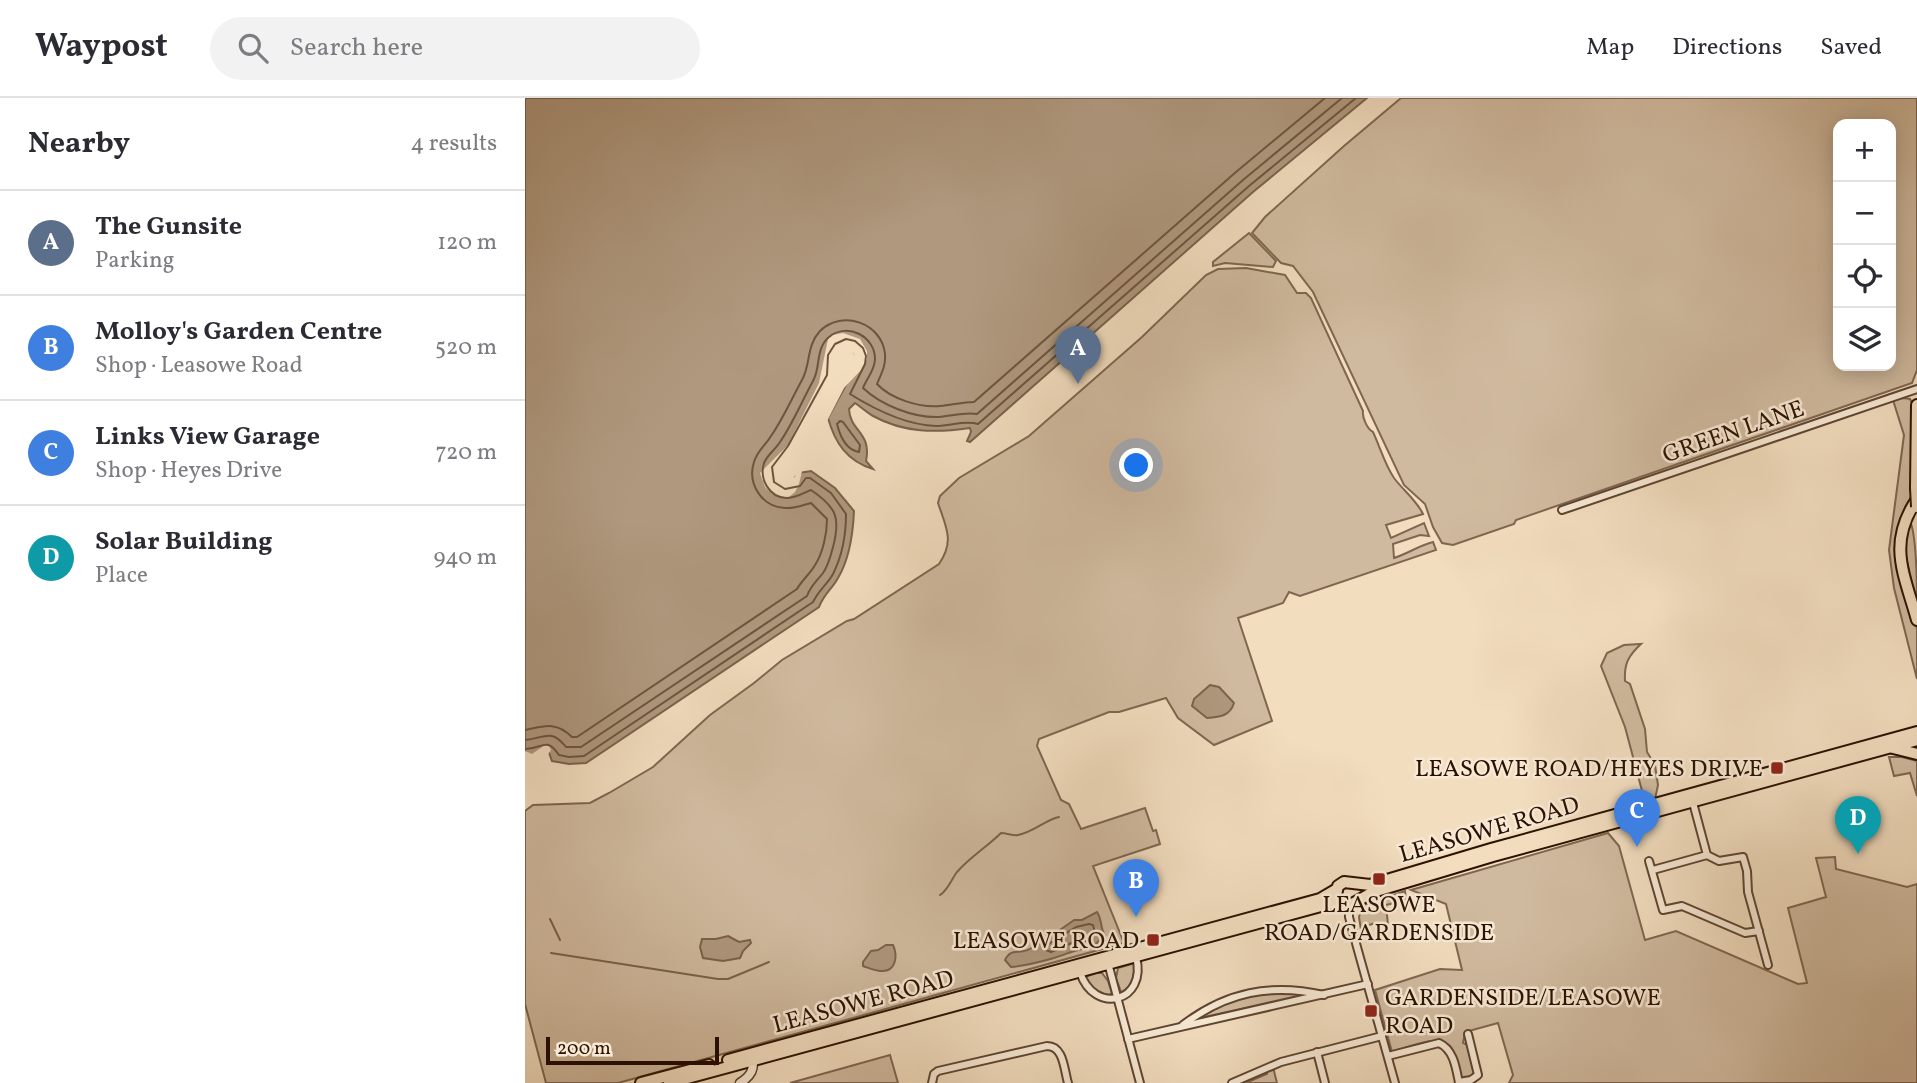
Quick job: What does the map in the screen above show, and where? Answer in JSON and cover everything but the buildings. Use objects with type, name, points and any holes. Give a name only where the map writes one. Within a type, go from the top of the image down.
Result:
[{"type":"main road","points":[[1917,405],[1917,507]]},
{"type":"main road","points":[[1917,493],[1904,522],[1900,540],[1903,569],[1917,620]]},
{"type":"main road","name":"LEASOWE ROAD","points":[[752,1057],[1080,972],[1107,960],[1136,957],[1332,903],[1349,902],[1373,892],[1493,856],[1917,732]]},
{"type":"main road","name":"LEASOWE ROAD","points":[[1355,884],[1370,885],[1491,849],[1917,740]]},
{"type":"main road","points":[[1890,748],[1917,754]]},
{"type":"main road","points":[[1344,882],[1355,884],[1360,892],[1349,902],[1337,897],[1337,889],[1344,882]]},
{"type":"main road","name":"LEASOWE ROAD","points":[[669,1083],[752,1057],[1320,899],[1337,889]]},
{"type":"main road","name":"LEASOWE ROAD","points":[[641,1083],[690,1077]]},
{"type":"street","name":"GREEN LANE","points":[[1562,510],[1917,388]]},
{"type":"street","points":[[1691,798],[1707,855]]},
{"type":"street","points":[[1653,870],[1707,855],[1719,861],[1743,857],[1748,892],[1768,965]]},
{"type":"street","points":[[1649,861],[1663,910],[1682,906],[1740,932],[1751,933],[1759,930]]},
{"type":"street","points":[[1349,902],[1349,917],[1395,1083]]},
{"type":"street","points":[[1080,972],[1084,985],[1097,996],[1117,998],[1128,994],[1137,982],[1139,971],[1136,957]]},
{"type":"street","points":[[1107,960],[1140,1083]]},
{"type":"street","points":[[1128,1039],[1368,984]]},
{"type":"street","points":[[1181,1026],[1213,1004],[1247,993],[1302,990],[1326,995]]},
{"type":"street","points":[[1388,1056],[1439,1043],[1446,1046],[1451,1053],[1459,1083],[1471,1080],[1478,1075],[1468,1034]]},
{"type":"street","points":[[1232,1083],[1263,1068],[1382,1036]]},
{"type":"street","points":[[932,1083],[934,1074],[938,1071],[1053,1046],[1059,1050],[1068,1083]]},
{"type":"street","points":[[1317,1052],[1325,1083]]},
{"type":"street","name":"LEASOWE ROAD","points":[[740,1083],[752,1071],[752,1057]]},
{"type":"shaded area","points":[[1401,98],[1917,98],[1917,370],[1912,383],[1516,520],[1514,524],[1453,545],[1442,543],[1425,504],[1404,485],[1313,292],[1293,266],[1281,263],[1252,233],[1265,217]]},
{"type":"shaded area","points":[[1249,233],[1276,261],[1273,267],[1225,263],[1213,266],[1213,262]]},
{"type":"shaded area","points":[[1246,268],[1285,275],[1297,293],[1306,293],[1311,298],[1363,411],[1365,423],[1373,432],[1394,478],[1423,514],[1386,525],[1391,538],[1424,523],[1429,536],[1420,535],[1393,544],[1394,558],[1433,542],[1436,550],[1300,596],[1289,592],[1283,603],[1238,618],[1272,721],[1214,745],[1178,718],[1166,698],[1119,712],[1109,712],[1039,739],[1037,746],[1061,800],[1069,804],[1081,829],[1145,808],[1153,831],[1156,830],[1160,844],[1093,866],[1124,943],[618,1083],[546,1083],[525,1004],[525,811],[533,805],[590,803],[653,767],[710,715],[782,660],[854,619],[939,564],[948,541],[938,503],[940,496],[959,478],[1029,436],[1142,337],[1206,275],[1218,269]]},
{"type":"shaded area","points":[[1910,399],[1913,405],[1912,499],[1905,507],[1903,578],[1917,629],[1917,679],[1894,588],[1889,550],[1904,435],[1893,400]]},
{"type":"shaded area","points":[[1909,519],[1915,547],[1917,605],[1904,548]]},
{"type":"shaded area","points":[[1641,644],[1628,661],[1625,681],[1630,684],[1645,729],[1647,752],[1655,765],[1658,785],[1655,799],[1645,802],[1625,727],[1601,666],[1607,653],[1624,645]]},
{"type":"shaded area","points":[[1889,757],[1917,761],[1917,796],[1910,773],[1894,776]]},
{"type":"shaded area","points":[[1608,833],[1619,846],[1645,940],[1676,931],[1798,984],[1807,983],[1788,908],[1826,897],[1816,858],[1835,857],[1836,869],[1907,887],[1917,884],[1917,1083],[1509,1083],[1513,1075],[1498,1023],[1465,1032],[1463,1043],[1470,1046],[1476,1071],[1471,1077],[1462,1079],[1453,1051],[1446,1043],[1423,1042],[1392,1052],[1375,990],[1440,969],[1462,970],[1446,904],[1411,890]]},
{"type":"shaded area","points":[[1405,891],[1406,900],[1386,905],[1388,925],[1377,927],[1375,923],[1366,926],[1364,931],[1361,930],[1359,917],[1363,905]]},
{"type":"shaded area","points":[[1135,963],[1135,982],[1121,992],[1116,978],[1118,968]]},
{"type":"shaded area","points":[[1102,973],[1108,981],[1112,993],[1108,996],[1094,992],[1085,977]]},
{"type":"shaded area","points":[[1277,991],[1307,995],[1195,1019],[1234,1000]]},
{"type":"shaded area","points":[[890,1055],[898,1083],[790,1083]]},
{"type":"shaded area","points":[[1273,1067],[1277,1083],[1241,1082],[1267,1074],[1266,1070]]},
{"type":"water","points":[[525,98],[1367,98],[1253,192],[970,442],[967,441],[970,428],[945,431],[908,429],[885,422],[855,403],[849,409],[850,417],[864,438],[866,461],[873,469],[856,461],[838,443],[828,418],[859,361],[850,346],[839,349],[782,463],[780,479],[792,481],[799,473],[811,471],[835,488],[854,511],[848,554],[836,582],[819,607],[586,763],[569,764],[552,761],[548,750],[525,756]]},
{"type":"water","points":[[1210,685],[1219,687],[1234,703],[1227,713],[1207,718],[1192,706],[1194,699]]},
{"type":"water","points":[[1097,912],[1105,936],[1091,948],[1022,966],[1011,967],[1005,960],[1011,953],[1034,947],[1074,920],[1082,920]]},
{"type":"water","points":[[728,936],[739,942],[750,940],[751,943],[740,958],[723,961],[703,958],[700,947],[702,939]]},
{"type":"water","points":[[893,945],[895,954],[895,962],[890,969],[879,971],[863,966],[871,951]]},
{"type":"pier","points":[[843,333],[860,339],[867,351],[867,359],[861,370],[844,388],[826,423],[825,416],[855,360],[854,354],[849,350],[842,352],[837,360],[837,378],[797,452],[782,471],[783,477],[787,479],[795,477],[796,471],[803,467],[799,484],[788,498],[781,498],[765,487],[760,473],[788,445],[819,383],[828,339]]},
{"type":"pier","points":[[545,745],[551,750],[547,756],[525,759],[525,751],[532,754]]},
{"type":"waterway","points":[[940,895],[957,872],[1001,833],[1024,833],[1059,817]]},
{"type":"waterway","points":[[550,919],[560,940]]},
{"type":"waterway","points":[[551,953],[718,979],[728,979],[769,962]]},
{"type":"place","name":"The Gunsite","points":[[1078,384]]},
{"type":"place","name":"LEASOWE ROAD/HEYES DRIVE","points":[[1777,768]]},
{"type":"place","name":"Links View Garage","points":[[1637,847]]},
{"type":"place","name":"Solar Building","points":[[1858,854]]},
{"type":"place","name":"LEASOWE ROAD/GARDENSIDE","points":[[1379,879]]},
{"type":"place","name":"Molloy's Garden Centre","points":[[1136,917]]},
{"type":"place","name":"LEASOWE ROAD","points":[[1153,940]]},
{"type":"place","name":"GARDENSIDE/LEASOWE ROAD","points":[[1371,1011]]}]
